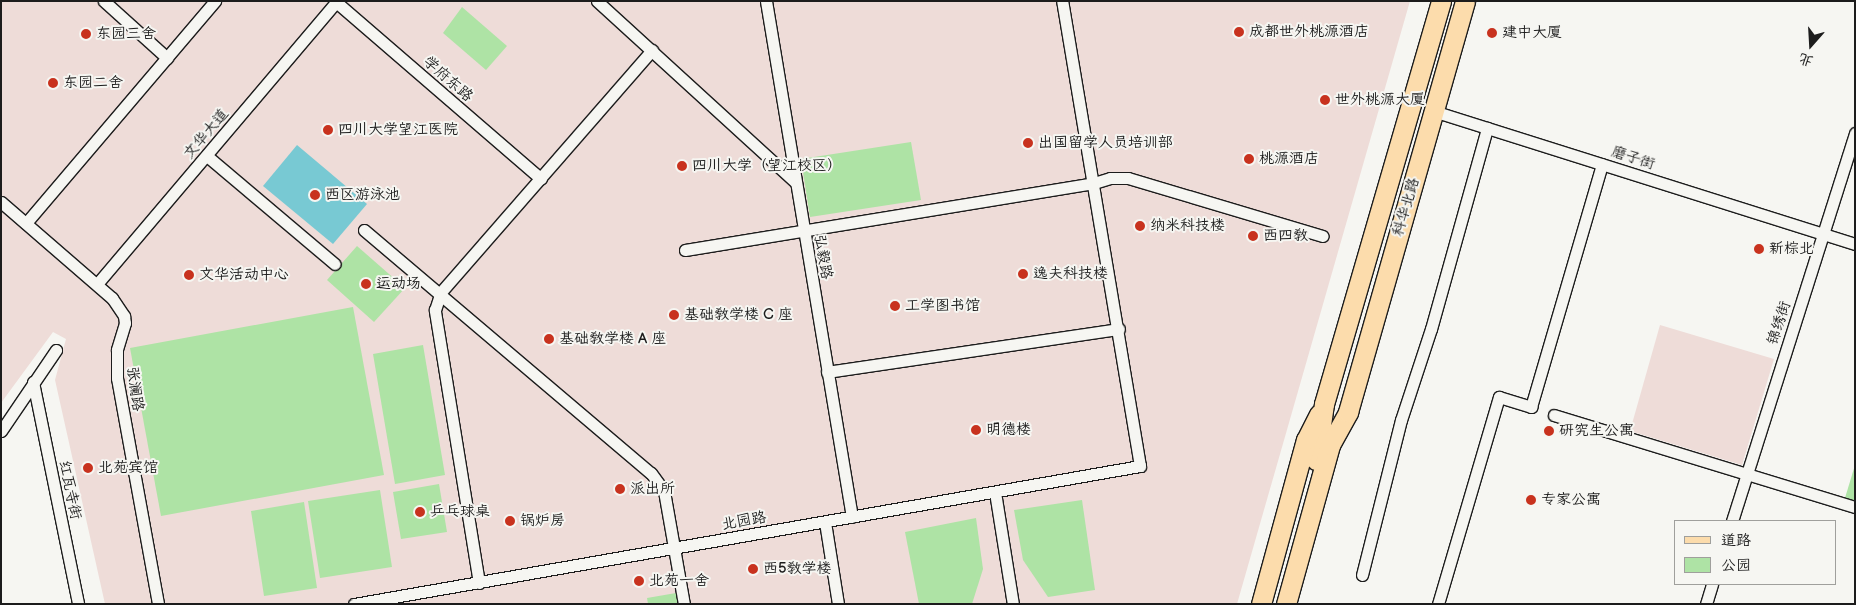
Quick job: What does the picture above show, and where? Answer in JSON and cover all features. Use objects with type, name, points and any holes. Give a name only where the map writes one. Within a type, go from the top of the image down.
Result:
[{"type":"main road","name":"科华北路","points":[[1261,604],[1306,440],[1324,404],[1442,1]]},
{"type":"main road","name":"科华北路","points":[[1299,604],[1343,449],[1348,412],[1465,1]]},
{"type":"main road","name":"科华北路","points":[[1275,604],[1320,443],[1324,404]]},
{"type":"main road","name":"科华北路","points":[[1286,604],[1330,445],[1348,412]]},
{"type":"street","points":[[104,1],[167,58]]},
{"type":"street","points":[[26,223],[215,1]]},
{"type":"street","points":[[597,1],[795,182]]},
{"type":"street","name":"弘毅路","points":[[766,1],[852,517]]},
{"type":"street","points":[[827,372],[1119,329],[1062,1]]},
{"type":"street","name":"文华大道","points":[[97,284],[336,2]]},
{"type":"street","name":"学府东路","points":[[336,2],[541,179]]},
{"type":"street","points":[[479,583],[435,310],[441,292],[652,50]]},
{"type":"street","name":"磨子街","points":[[1433,111],[1855,244]]},
{"type":"street","points":[[1362,575],[1401,420],[1431,328],[1487,128]]},
{"type":"street","name":"锦绣街","points":[[1732,520],[1855,133]]},
{"type":"street","points":[[207,156],[334,264]]},
{"type":"street","points":[[1438,604],[1499,397],[1531,407],[1602,164]]},
{"type":"street","points":[[685,250],[1094,183],[1110,178],[1128,178],[1323,236]]},
{"type":"street","name":"张澜路","points":[[1,202],[97,284],[112,298],[124,316],[125,323],[117,350],[116,378],[158,604]]},
{"type":"street","points":[[364,230],[441,292],[651,473],[664,491],[684,604]]},
{"type":"street","name":"北园路","points":[[354,604],[1140,466],[1119,329]]},
{"type":"street","points":[[1,431],[56,350]]},
{"type":"street","name":"红瓦寺街","points":[[33,382],[78,604]]},
{"type":"street","points":[[1554,415],[1855,508]]},
{"type":"street","points":[[995,492],[1013,604]]},
{"type":"street","points":[[825,522],[838,604]]},
{"type":"street","points":[[1706,604],[1712,585]]},
{"type":"shaded area","name":"四川大学（望江校区）","points":[[1,1],[1410,1],[1237,604],[105,604],[55,380],[66,339],[53,332],[1,403]]},
{"type":"shaded area","points":[[1660,325],[1774,359],[1742,465],[1630,431]]},
{"type":"green space","points":[[462,7],[507,46],[486,70],[443,33]]},
{"type":"green space","points":[[911,142],[921,200],[810,217],[801,159]]},
{"type":"green space","name":"运动场","points":[[357,246],[405,288],[374,322],[327,280]]},
{"type":"green space","name":"运动场","points":[[353,307],[384,475],[161,516],[130,348]]},
{"type":"green space","points":[[423,345],[445,475],[395,484],[373,354]]},
{"type":"green space","points":[[1855,465],[1855,501],[1845,498]]},
{"type":"green space","name":"乒乓球桌","points":[[439,484],[447,532],[401,539],[393,492]]},
{"type":"green space","points":[[380,490],[392,567],[320,578],[308,501]]},
{"type":"green space","points":[[1082,500],[1095,590],[1048,597],[1023,560],[1014,510]]},
{"type":"green space","points":[[304,502],[317,588],[264,596],[251,511]]},
{"type":"green space","points":[[976,518],[983,569],[972,604],[919,604],[905,532]]},
{"type":"green space","points":[[676,593],[678,604],[648,604],[647,598]]},
{"type":"water","name":"西区游泳池","points":[[297,145],[367,204],[333,244],[263,186]]},
{"type":"place","name":"成都世外桃源酒店","points":[[1239,32]]},
{"type":"place","name":"建中大厦","points":[[1492,33]]},
{"type":"place","name":"东园三舍","points":[[86,34]]},
{"type":"place","name":"东园二舍","points":[[53,83]]},
{"type":"place","name":"世外桃源大厦","points":[[1325,100]]},
{"type":"place","name":"四川大学望江医院","points":[[328,130]]},
{"type":"place","name":"出国留学人员培训部","points":[[1028,143]]},
{"type":"place","name":"桃源酒店","points":[[1249,159]]},
{"type":"place","name":"四川大学（望江校区）","points":[[682,166]]},
{"type":"place","name":"西区游泳池","points":[[315,195]]},
{"type":"place","name":"纳米科技楼","points":[[1140,226]]},
{"type":"place","name":"西四教","points":[[1253,236]]},
{"type":"place","name":"新棕北","points":[[1759,249]]},
{"type":"place","name":"逸夫科技楼","points":[[1023,274]]},
{"type":"place","name":"文华活动中心","points":[[189,275]]},
{"type":"place","name":"运动场","points":[[366,284]]},
{"type":"place","name":"工学图书馆","points":[[895,306]]},
{"type":"place","name":"基础教学楼 C 座","points":[[674,315]]},
{"type":"place","name":"基础教学楼 A 座","points":[[549,339]]},
{"type":"place","name":"明德楼","points":[[976,430]]},
{"type":"place","name":"研究生公寓","points":[[1549,431]]},
{"type":"place","name":"北苑宾馆","points":[[88,468]]},
{"type":"place","name":"派出所","points":[[620,489]]},
{"type":"place","name":"专家公寓","points":[[1531,500]]},
{"type":"place","name":"乒乓球桌","points":[[420,512]]},
{"type":"place","name":"锅炉房","points":[[510,521]]},
{"type":"place","name":"西5教学楼","points":[[753,569]]},
{"type":"place","name":"北苑一舍","points":[[639,581]]}]
